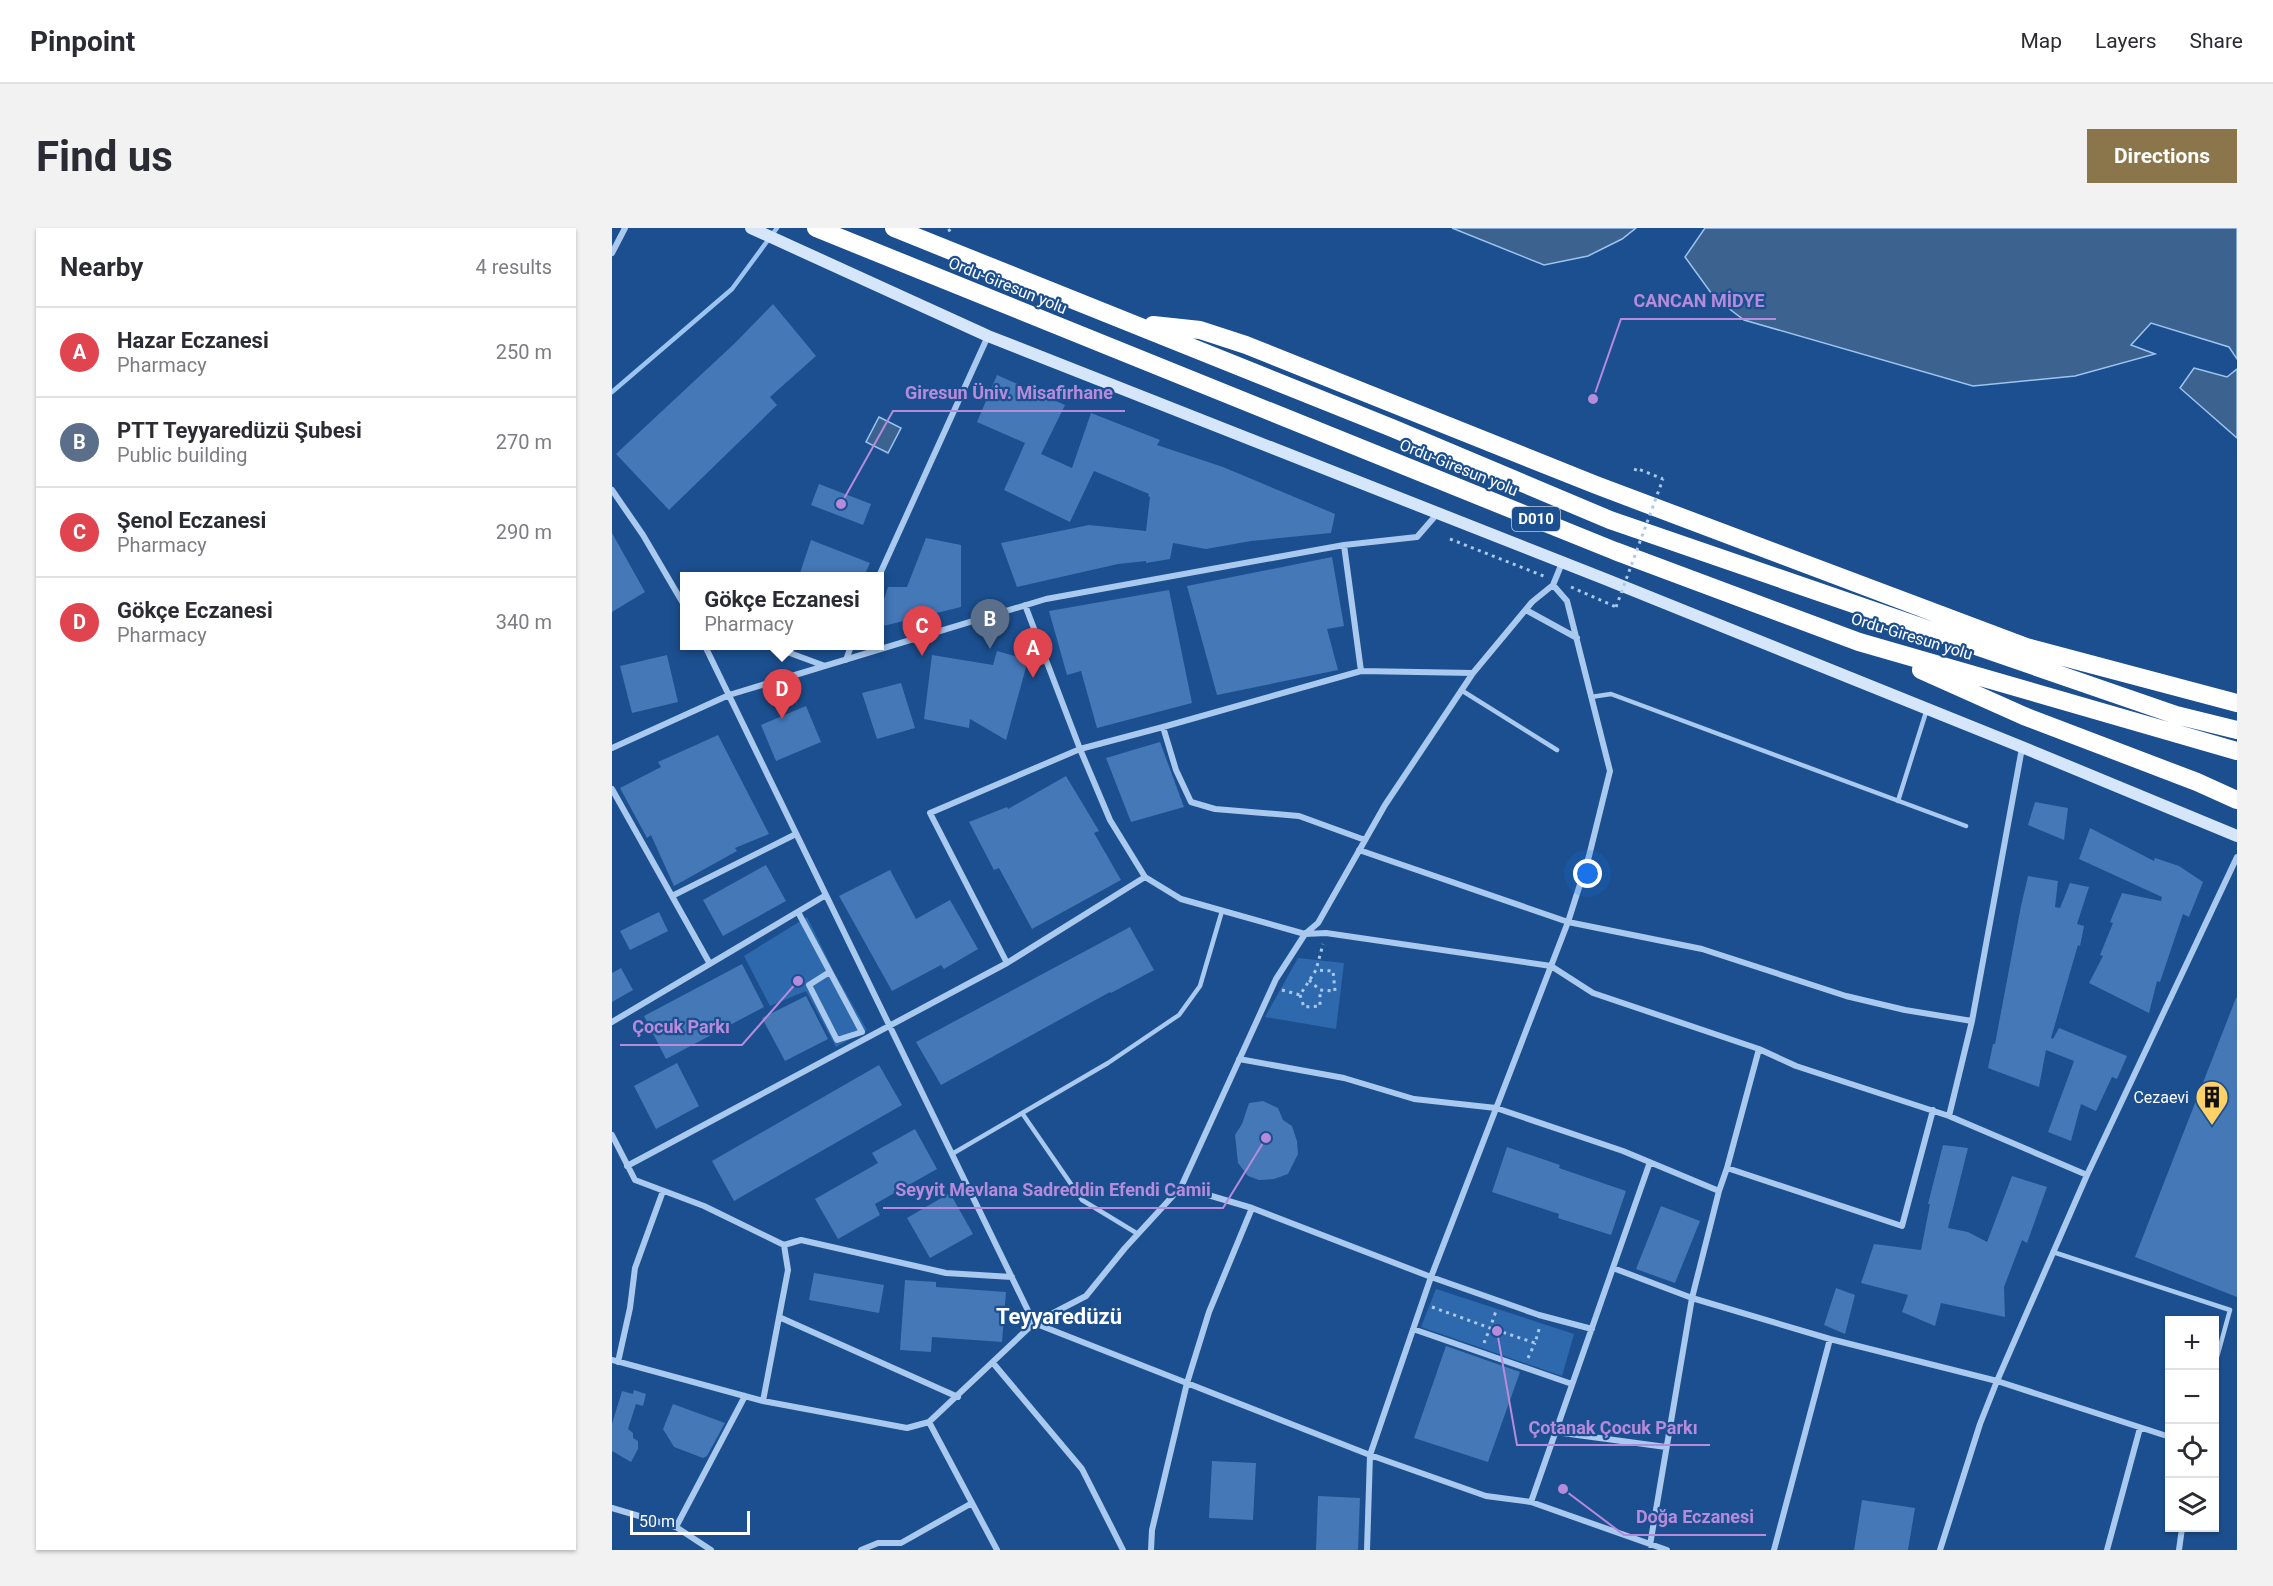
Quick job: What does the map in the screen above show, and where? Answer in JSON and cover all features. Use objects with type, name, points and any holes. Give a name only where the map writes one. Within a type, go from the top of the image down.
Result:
[{"type":"highway","name":"Ordu-Giresun yolu","points":[[816,228],[1604,547],[1859,642],[2237,751]]},
{"type":"highway","name":"Ordu-Giresun yolu","points":[[894,228],[1392,428],[1610,520],[2176,715],[2237,730]]},
{"type":"highway","points":[[1129,322],[1200,330],[1246,345],[1596,485],[2026,647]]},
{"type":"highway","points":[[1853,605],[2026,647],[2237,703]]},
{"type":"highway","points":[[1859,642],[2024,716],[2197,782],[2237,800]]},
{"type":"street","points":[[612,253],[624,228]]},
{"type":"street","points":[[750,228],[988,336],[1438,513],[2022,747],[2237,836]]},
{"type":"street","points":[[881,572],[988,336]]},
{"type":"street","points":[[612,490],[643,535],[680,597]]},
{"type":"street","points":[[884,648],[1046,599],[1344,545],[1417,537],[1438,513]]},
{"type":"street","points":[[1344,545],[1361,671]]},
{"type":"street","points":[[663,1191],[634,1268],[630,1308],[615,1361],[763,1401],[908,1428],[929,1422],[1034,1323],[1086,1296],[1181,1187],[1272,988],[1305,934],[1318,923],[1385,805],[1461,690],[1526,610],[1554,583],[1562,563]]},
{"type":"street","points":[[1367,1550],[1370,1455],[1431,1277],[1568,922],[1589,856],[1610,771],[1568,601],[1554,583]]},
{"type":"street","points":[[1025,605],[1110,820],[1145,878],[1181,899],[1305,934],[1326,933],[1551,966],[1593,993],[1759,1049],[1796,1066],[1933,1110],[2086,1174]]},
{"type":"street","points":[[1526,610],[1576,638]]},
{"type":"street","points":[[707,650],[1034,1323],[1370,1455],[1486,1496],[1531,1502],[1667,1550]]},
{"type":"street","points":[[784,650],[825,666]]},
{"type":"street","points":[[846,660],[849,650]]},
{"type":"street","points":[[612,748],[729,695],[879,650]]},
{"type":"street","points":[[1008,963],[930,813],[1080,749],[1361,671],[1473,673]]},
{"type":"street","points":[[1163,727],[1176,770],[1191,802],[1215,809],[1299,816],[1365,840]]},
{"type":"street","points":[[1949,1116],[1972,1021],[2022,747]]},
{"type":"street","points":[[612,789],[710,964]]},
{"type":"street","points":[[2176,810],[2237,841]]},
{"type":"street","points":[[672,896],[796,834]]},
{"type":"street","points":[[1359,850],[1568,922],[1701,950],[1856,998],[1905,1010],[1972,1021]]},
{"type":"street","points":[[1940,1550],[1980,1424],[1997,1381],[2086,1174],[2237,857]]},
{"type":"street","points":[[627,1166],[1008,963],[1145,878]]},
{"type":"street","points":[[612,1022],[826,895]]},
{"type":"street","points":[[798,912],[828,973],[862,1032],[837,1040],[809,985],[828,973]]},
{"type":"street","points":[[1650,1545],[1692,1298],[1759,1049]]},
{"type":"street","points":[[1239,1059],[1344,1078],[1414,1099],[1496,1108],[1650,1162],[1719,1191]]},
{"type":"street","points":[[1727,1168],[1902,1226],[1933,1110]]},
{"type":"street","points":[[612,1135],[635,1180],[704,1206],[784,1245],[801,1240],[946,1273],[1012,1277]]},
{"type":"street","points":[[1531,1502],[1650,1162]]},
{"type":"street","points":[[1181,1187],[1252,1208],[1500,1301],[1592,1329]]},
{"type":"street","points":[[1151,1550],[1152,1530],[1187,1383],[1209,1312],[1252,1208]]},
{"type":"street","points":[[763,1401],[788,1270],[784,1245]]},
{"type":"street","points":[[1613,1268],[1692,1298],[1830,1339],[1997,1381],[2165,1436]]},
{"type":"street","points":[[779,1317],[958,1397]]},
{"type":"street","points":[[1413,1329],[1572,1384]]},
{"type":"street","points":[[1774,1550],[1830,1339]]},
{"type":"street","points":[[993,1363],[1082,1469],[1123,1550]]},
{"type":"street","points":[[676,1527],[745,1396]]},
{"type":"street","points":[[929,1422],[997,1550]]},
{"type":"street","points":[[2108,1550],[2140,1428]]},
{"type":"street","points":[[1555,1432],[1666,1447]]},
{"type":"street","points":[[861,1550],[878,1543],[901,1543],[972,1503]]},
{"type":"street","points":[[612,1508],[676,1527],[711,1550]]},
{"type":"street","points":[[2179,1550],[2181,1532]]},
{"type":"street","points":[[901,1543],[905,1550]]},
{"type":"lane","points":[[1461,690],[1557,750]]},
{"type":"lane","points":[[1591,696],[1611,694],[1966,826]]},
{"type":"lane","points":[[1898,801],[1927,709]]},
{"type":"lane","points":[[952,1154],[1108,1064],[1179,1015],[1200,986],[1222,911]]},
{"type":"lane","points":[[1022,1113],[1082,1200],[1138,1234]]},
{"type":"lane","points":[[2053,1252],[2230,1310],[2219,1350]]},
{"type":"path","points":[[948,231],[953,228]]},
{"type":"path","points":[[1450,539],[1616,607],[1663,479],[1636,468],[1635,471]]},
{"type":"path","points":[[1320,990],[1320,1006],[1304,1007],[1300,995],[1316,970],[1326,933]]},
{"type":"path","points":[[1309,980],[1320,990],[1335,991],[1334,971],[1316,970]]},
{"type":"path","points":[[1272,988],[1300,995]]},
{"type":"path","points":[[1480,1353],[1500,1301]]},
{"type":"path","points":[[1422,1303],[1535,1343]]},
{"type":"path","points":[[1525,1367],[1544,1316]]},
{"type":"shaded area","points":[[1452,228],[1636,228],[1622,239],[1588,256],[1544,265]]},
{"type":"shaded area","points":[[1705,228],[2237,228],[2237,359],[2229,347],[2151,323],[2131,345],[2155,354],[2075,376],[1973,386],[1744,320],[1714,297],[1685,257]]},
{"type":"shaded area","points":[[2194,368],[2227,377],[2237,369],[2237,438],[2180,388]]},
{"type":"shaded area","points":[[879,417],[901,428],[888,453],[866,442]]},
{"type":"shaded area","points":[[807,917],[834,972],[867,1030],[836,1047],[806,991],[770,1006],[744,956]]},
{"type":"shaded area","points":[[1298,958],[1344,963],[1336,1029],[1265,1017]]},
{"type":"shaded area","points":[[1436,1289],[1574,1334],[1562,1376],[1421,1327]]},
{"type":"building","points":[[773,304],[816,356],[770,397],[777,405],[669,510],[616,454],[735,343]]},
{"type":"building","points":[[997,375],[1065,405],[1041,454],[1072,468],[1091,413],[1160,440],[1157,445],[1223,467],[1335,514],[1331,533],[1251,541],[1206,549],[1173,543],[1170,559],[1118,564],[1017,587],[1001,543],[1089,525],[1146,531],[1150,497],[1149,494],[1094,471],[1070,522],[1004,490],[1025,443],[977,422]]},
{"type":"building","points":[[819,484],[871,504],[863,525],[811,505]]},
{"type":"building","points":[[612,533],[645,592],[612,612]]},
{"type":"building","points":[[926,538],[961,545],[961,607],[884,626],[884,599],[888,587],[907,587]]},
{"type":"building","points":[[811,540],[870,563],[866,572],[800,572]]},
{"type":"building","points":[[1332,557],[1344,626],[1327,629],[1338,670],[1217,695],[1187,586]]},
{"type":"building","points":[[1169,590],[1192,703],[1097,728],[1081,671],[1067,675],[1049,611]]},
{"type":"building","points":[[997,651],[1028,660],[1006,740],[970,719],[969,728],[924,719],[932,655],[993,665]]},
{"type":"building","points":[[667,655],[678,702],[632,713],[620,666]]},
{"type":"building","points":[[901,683],[915,728],[877,739],[862,693]]},
{"type":"building","points":[[806,706],[821,742],[776,761],[761,725]]},
{"type":"building","points":[[718,735],[769,834],[735,848],[737,851],[674,886],[651,835],[647,838],[620,788],[661,767],[658,762]]},
{"type":"building","points":[[1160,742],[1184,807],[1131,822],[1106,758]]},
{"type":"building","points":[[1066,776],[1099,831],[1094,833],[1121,880],[1032,929],[999,868],[994,870],[969,822],[1007,807],[1008,809]]},
{"type":"building","points":[[2035,802],[2068,808],[2064,840],[2028,825]]},
{"type":"building","points":[[2090,828],[2154,861],[2155,858],[2179,866],[2203,882],[2189,917],[2183,914],[2160,982],[2157,981],[2149,1013],[2089,983],[2103,956],[2100,955],[2122,893],[2161,901],[2162,897],[2079,859]]},
{"type":"building","points":[[766,865],[786,901],[723,936],[703,900]]},
{"type":"building","points":[[890,870],[916,919],[950,900],[978,949],[944,969],[941,965],[892,991],[839,896]]},
{"type":"building","points":[[2028,876],[2058,881],[2055,907],[2060,908],[2070,883],[2089,887],[2077,924],[2084,926],[2080,946],[2078,945],[2051,1038],[2053,1039],[2059,1028],[2127,1056],[2117,1079],[2112,1077],[2096,1111],[2081,1104],[2071,1141],[2048,1132],[2074,1061],[2046,1050],[2039,1087],[1988,1068],[1993,1044],[1995,1044]]},
{"type":"building","points":[[659,912],[668,931],[630,950],[620,931]]},
{"type":"building","points":[[1130,927],[1154,970],[941,1085],[916,1042]]},
{"type":"building","points":[[742,964],[764,1007],[666,1059],[644,1016]]},
{"type":"building","points":[[621,968],[633,990],[612,1002],[612,973]]},
{"type":"building","points":[[806,996],[828,1039],[785,1061],[762,1018]]},
{"type":"building","name":"Cezaevi","points":[[2237,998],[2237,1297],[2135,1257]]},
{"type":"building","points":[[677,1063],[699,1106],[656,1129],[634,1086]]},
{"type":"building","points":[[879,1065],[902,1105],[734,1201],[712,1161]]},
{"type":"building","points":[[1263,1101],[1278,1108],[1283,1120],[1292,1126],[1298,1154],[1288,1174],[1274,1179],[1259,1180],[1248,1176],[1238,1163],[1235,1135],[1242,1124],[1249,1103]]},
{"type":"building","points":[[915,1129],[937,1169],[875,1204],[880,1215],[838,1239],[815,1199],[878,1163],[872,1153]]},
{"type":"building","points":[[1943,1145],[1968,1148],[1948,1228],[1968,1232],[1987,1242],[2012,1176],[2047,1187],[2027,1243],[2022,1240],[2004,1287],[2005,1317],[1941,1303],[1935,1326],[1902,1312],[1908,1295],[1861,1283],[1874,1244],[1921,1250],[1930,1204],[1928,1204]]},
{"type":"building","points":[[1507,1147],[1626,1191],[1611,1235],[1558,1218],[1559,1214],[1492,1192]]},
{"type":"building","points":[[950,1193],[973,1234],[930,1258],[907,1218]]},
{"type":"building","points":[[1661,1206],[1700,1221],[1675,1283],[1636,1269]]},
{"type":"building","points":[[814,1273],[884,1285],[879,1313],[809,1300]]},
{"type":"building","points":[[905,1280],[936,1282],[936,1287],[1006,1292],[1002,1342],[932,1337],[931,1352],[900,1350]]},
{"type":"building","points":[[1836,1288],[1855,1295],[1845,1334],[1824,1325]]},
{"type":"building","points":[[1446,1346],[1520,1372],[1488,1462],[1414,1438]]},
{"type":"building","points":[[634,1390],[646,1394],[643,1406],[636,1404],[628,1429],[633,1433],[633,1438],[638,1441],[638,1449],[631,1462],[612,1451],[612,1424],[622,1391],[633,1394]]},
{"type":"building","points":[[673,1404],[725,1423],[707,1456],[703,1458],[674,1447],[663,1429]]},
{"type":"building","points":[[1212,1461],[1256,1463],[1253,1520],[1209,1518]]},
{"type":"building","points":[[1318,1496],[1360,1498],[1358,1550],[1316,1550]]},
{"type":"building","points":[[1862,1500],[1915,1508],[1908,1550],[1854,1550]]},
{"type":"waterway","points":[[612,392],[732,289],[777,228]]},
{"type":"place","name":"CANCAN MİDYE","points":[[1593,399]]},
{"type":"place","name":"Giresun Üniv. Misafirhane","points":[[841,504]]},
{"type":"place","name":"PTT Teyyaredüzü Şubesi","points":[[990,649]]},
{"type":"place","name":"Şenol Eczanesi","points":[[922,656]]},
{"type":"place","name":"Hazar Eczanesi","points":[[1033,678]]},
{"type":"place","name":"Gökçe Eczanesi","points":[[782,719]]},
{"type":"place","name":"Çocuk Parkı","points":[[798,981]]},
{"type":"place","name":"Cezaevi","points":[[2212,1126]]},
{"type":"place","name":"Seyyit Mevlana Sadreddin Efendi Camii","points":[[1266,1138]]},
{"type":"place","name":"Çotanak Çocuk Parkı","points":[[1497,1331]]},
{"type":"place","name":"Doğa Eczanesi","points":[[1563,1489]]},
{"type":"district","name":"Teyyaredüzü","points":[[1059,1316]]}]
